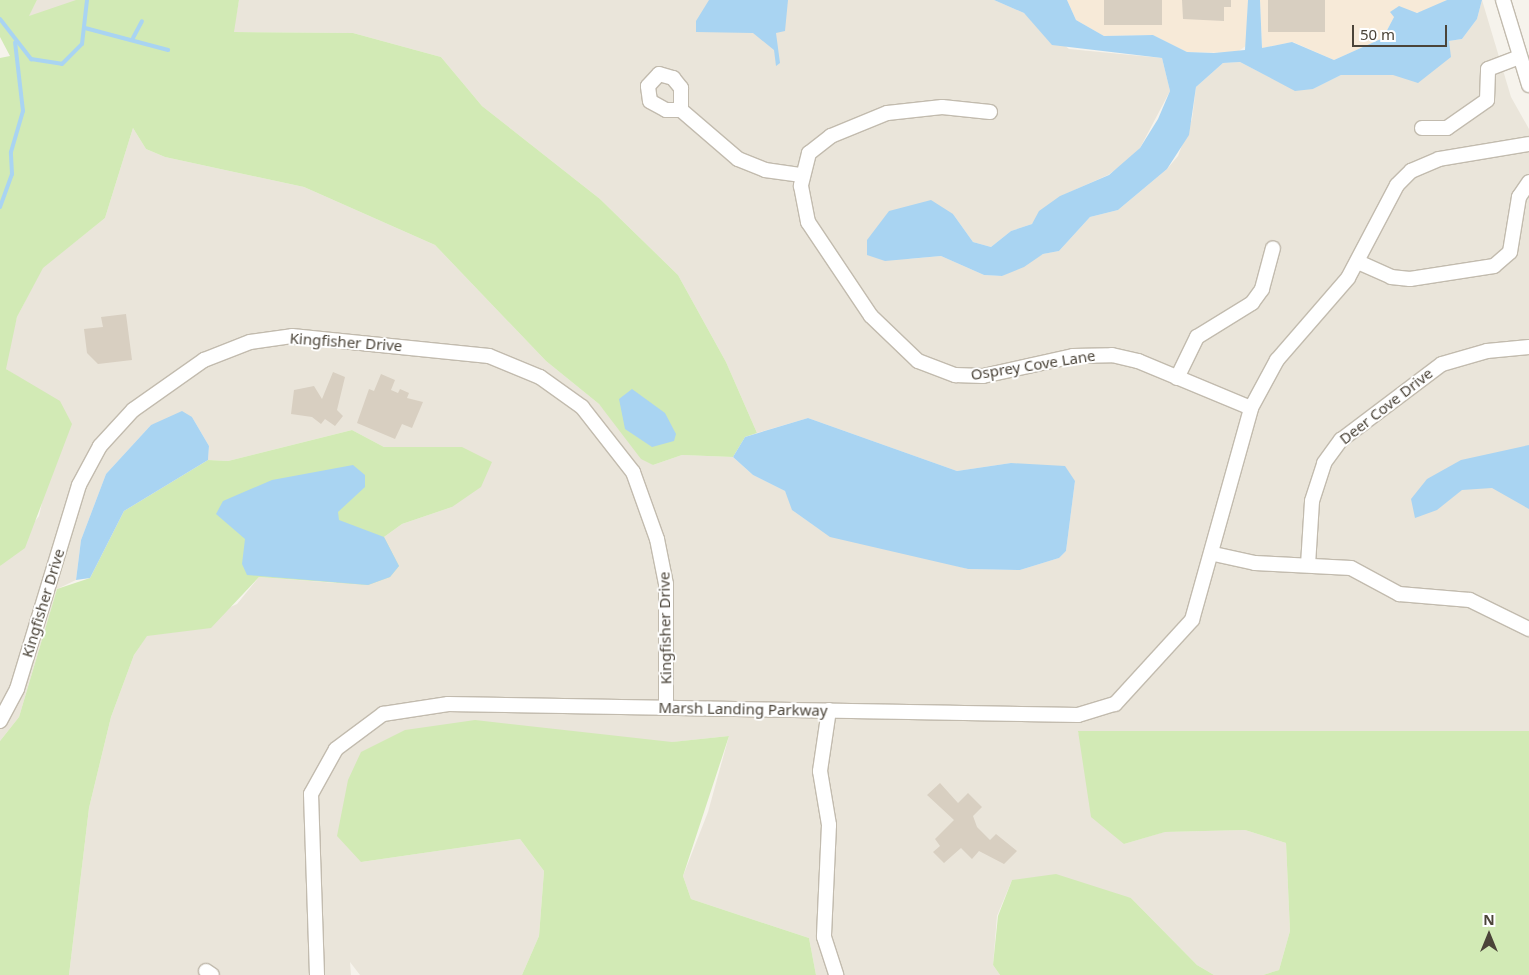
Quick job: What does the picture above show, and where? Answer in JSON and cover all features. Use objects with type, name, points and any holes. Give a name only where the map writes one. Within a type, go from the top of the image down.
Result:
[{"type":"street","points":[[1503,0],[1510,30],[1529,85]]},
{"type":"street","points":[[1422,128],[1447,128],[1487,100],[1488,69],[1519,57]]},
{"type":"street","name":"Osprey Cove Lane","points":[[990,112],[942,107],[865,120],[816,146],[802,175],[804,208],[815,237],[871,316],[918,361],[955,375],[983,376],[1098,354],[1138,361],[1252,408]]},
{"type":"street","points":[[681,110],[751,166],[802,175]]},
{"type":"street","points":[[1529,144],[1439,159],[1411,171],[1397,185],[1358,262],[1330,301],[1278,360],[1252,408],[1214,554],[1256,563],[1350,568],[1399,594],[1470,600],[1529,629]]},
{"type":"street","points":[[1358,262],[1391,277],[1410,279],[1494,266],[1510,252],[1519,197],[1529,182]]},
{"type":"street","points":[[1177,378],[1197,337],[1242,312],[1256,298],[1273,248]]},
{"type":"street","name":"Kingfisher Drive","points":[[0,721],[17,689],[79,485],[100,446],[134,410],[204,360],[250,342],[292,336],[489,356],[540,376],[582,407],[633,472],[658,539],[666,584],[666,708]]},
{"type":"street","name":"Deer Cove Drive","points":[[1308,565],[1312,501],[1324,463],[1341,440],[1442,364],[1486,351],[1529,347]]},
{"type":"street","name":"Marsh Landing Parkway","points":[[317,975],[311,794],[326,762],[359,728],[383,714],[424,705],[1078,715],[1107,709],[1184,632],[1202,595],[1214,554]]},
{"type":"street","points":[[829,710],[820,771],[829,826],[824,937],[836,975]]},
{"type":"shaded area","points":[[37,0],[76,0],[77,2],[28,17]]},
{"type":"shaded area","points":[[239,0],[994,0],[1024,13],[1069,49],[1162,58],[1170,91],[1140,148],[1126,162],[1108,175],[1061,196],[1032,224],[1011,231],[991,247],[973,242],[953,214],[909,259],[941,256],[984,275],[1002,276],[1043,254],[1059,251],[1090,217],[1118,210],[1167,169],[1178,156],[1192,119],[1196,87],[1223,63],[1240,62],[1281,83],[1313,89],[1341,75],[1393,75],[1449,41],[1462,39],[1477,19],[1482,0],[1511,97],[1529,129],[1529,731],[1078,732],[1124,844],[1164,832],[1245,830],[1286,843],[1290,931],[1279,970],[1263,975],[1214,975],[1197,965],[1131,898],[1012,880],[997,916],[993,965],[1000,975],[816,975],[809,938],[691,899],[683,876],[708,812],[729,736],[673,742],[361,862],[520,839],[544,871],[539,936],[522,975],[360,975],[350,962],[351,975],[69,975],[89,808],[111,717],[134,655],[147,635],[175,632],[237,604],[259,577],[336,583],[388,549],[384,537],[402,524],[452,507],[462,447],[384,447],[352,430],[228,461],[208,460],[209,446],[192,417],[151,425],[106,474],[81,540],[76,580],[57,589],[19,717],[0,741],[0,566],[39,516],[46,485],[26,382],[6,369],[6,358],[17,317],[42,268],[105,218],[133,128],[146,149],[165,157],[304,187],[435,245],[546,361],[599,404],[653,465],[682,455],[733,457],[753,475],[785,491],[795,512],[819,529],[968,569],[1020,570],[1059,558],[1066,551],[1075,481],[1011,463],[957,471],[808,418],[757,433],[726,362],[678,275],[600,199],[482,106],[441,57],[353,33],[233,32]]},
{"type":"shaded area","points":[[1067,0],[1248,0],[1247,45],[1236,53],[1187,52],[1153,35],[1104,36],[1076,20]]},
{"type":"shaded area","points":[[1260,0],[1447,0],[1430,10],[1394,17],[1383,38],[1334,60],[1293,42],[1262,48]]},
{"type":"green space","points":[[0,0],[37,0],[29,16],[76,0],[239,0],[234,32],[353,33],[441,57],[482,106],[600,199],[678,275],[726,362],[757,433],[745,437],[733,457],[682,455],[653,465],[641,459],[599,404],[546,361],[435,245],[304,187],[165,157],[146,149],[133,128],[105,218],[43,268],[17,317],[6,369],[60,401],[72,424],[25,548],[0,566],[0,58],[10,56],[0,37]]},
{"type":"green space","points":[[352,430],[384,447],[462,447],[492,462],[481,487],[452,507],[402,524],[384,537],[399,566],[390,577],[368,585],[259,577],[211,628],[147,636],[134,655],[111,717],[89,808],[69,975],[0,975],[0,741],[19,717],[57,589],[90,578],[124,511],[208,460],[228,461]]},
{"type":"green space","points":[[475,720],[672,742],[729,736],[683,876],[691,899],[809,938],[816,975],[522,975],[539,936],[544,871],[520,839],[361,862],[337,836],[348,780],[361,752],[405,730]]},
{"type":"green space","points":[[1078,731],[1529,731],[1529,975],[1263,975],[1279,970],[1290,931],[1286,843],[1245,830],[1165,832],[1124,844],[1091,817]]},
{"type":"green space","points":[[1056,874],[1131,898],[1197,965],[1214,975],[1000,975],[993,965],[998,916],[1012,880]]},
{"type":"water","points":[[709,0],[788,0],[785,31],[776,33],[780,63],[776,66],[774,50],[753,33],[696,32],[696,21]]},
{"type":"water","points":[[994,0],[1067,0],[1076,20],[1104,36],[1153,35],[1187,52],[1214,53],[1245,50],[1248,0],[1260,0],[1262,48],[1292,42],[1334,60],[1383,38],[1394,17],[1390,12],[1399,6],[1417,13],[1447,0],[1482,0],[1477,19],[1462,39],[1449,41],[1451,57],[1418,83],[1393,75],[1341,75],[1313,89],[1295,91],[1240,62],[1223,63],[1196,87],[1189,135],[1167,169],[1118,210],[1090,217],[1059,251],[1043,254],[1024,267],[1002,276],[984,275],[941,256],[885,261],[867,255],[867,240],[889,211],[931,200],[953,214],[973,242],[991,247],[1011,231],[1032,224],[1039,211],[1060,196],[1109,175],[1140,148],[1158,119],[1170,91],[1162,58],[1052,45],[1024,13]]},
{"type":"water","points":[[632,389],[665,413],[676,434],[674,441],[652,447],[625,429],[619,399]]},
{"type":"water","points":[[182,411],[192,417],[209,446],[208,460],[124,511],[90,578],[76,580],[81,540],[106,474],[151,425]]},
{"type":"water","points":[[808,418],[957,471],[1011,463],[1065,466],[1075,481],[1066,551],[1059,558],[1020,570],[968,569],[830,537],[792,510],[785,491],[753,475],[733,457],[745,437]]},
{"type":"water","points":[[1529,445],[1529,509],[1492,488],[1462,490],[1437,510],[1415,518],[1411,499],[1427,479],[1461,460]]},
{"type":"water","points":[[353,465],[365,475],[365,487],[338,512],[339,520],[384,537],[399,566],[390,577],[368,585],[247,575],[242,564],[245,539],[216,514],[223,501],[272,480]]},
{"type":"building","points":[[1104,0],[1162,0],[1162,25],[1104,25]]},
{"type":"building","points":[[1182,0],[1231,0],[1231,7],[1224,7],[1224,21],[1183,19]]},
{"type":"building","points":[[1268,0],[1325,0],[1325,32],[1268,32]]},
{"type":"building","points":[[126,314],[132,360],[98,364],[87,353],[84,329],[103,327],[101,317]]},
{"type":"building","points":[[333,372],[345,377],[337,410],[343,416],[335,426],[325,419],[321,424],[312,417],[291,414],[294,390],[314,386],[322,399]]},
{"type":"building","points":[[381,374],[395,380],[391,390],[398,393],[400,389],[409,393],[407,398],[423,402],[412,428],[402,424],[395,439],[357,423],[369,389],[374,391]]},
{"type":"building","points":[[940,783],[958,803],[968,793],[982,807],[973,816],[977,827],[990,840],[996,834],[1017,851],[1004,864],[979,851],[972,859],[961,848],[944,863],[933,852],[940,846],[935,839],[954,820],[927,795]]},
{"type":"waterway","points":[[0,19],[31,59],[62,64],[82,44],[87,0]]},
{"type":"waterway","points":[[133,38],[142,21]]},
{"type":"waterway","points":[[85,28],[168,50]]},
{"type":"waterway","points":[[0,207],[12,174],[11,152],[23,111],[15,42]]}]
